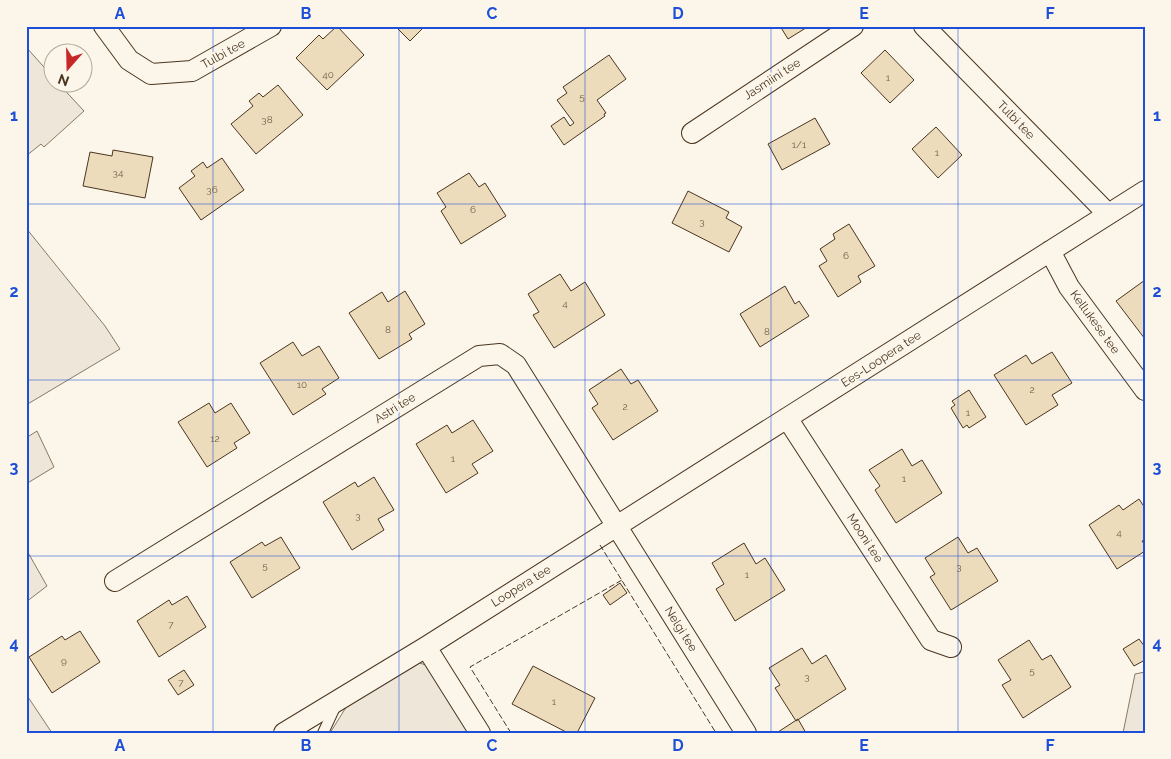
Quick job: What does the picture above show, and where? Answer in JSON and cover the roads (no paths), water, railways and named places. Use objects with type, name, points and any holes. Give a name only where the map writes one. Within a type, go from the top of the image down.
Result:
[{"type":"street","name":"Tulbi tee","points":[[104,26],[129,60],[151,74],[192,71],[271,26]]},
{"type":"street","name":"Jasmiini tee","points":[[692,133],[853,26]]},
{"type":"street","name":"Tulbi tee","points":[[924,26],[1108,214]]},
{"type":"street","name":"Ees-Loopera tee","points":[[616,526],[1145,191]]},
{"type":"street","name":"Kellukese tee","points":[[1050,251],[1069,287],[1145,390]]},
{"type":"street","name":"Astri tee","points":[[115,581],[479,356],[500,354],[516,365],[616,526]]},
{"type":"street","name":"Mooni tee","points":[[787,418],[932,640],[952,647]]},
{"type":"street","name":"Loopera tee","points":[[284,733],[426,647],[616,526]]},
{"type":"street","name":"Nelgi tee","points":[[616,526],[746,733]]},
{"type":"street","points":[[426,647],[480,733]]},
{"type":"lane","points":[[322,733],[339,698]]}]
